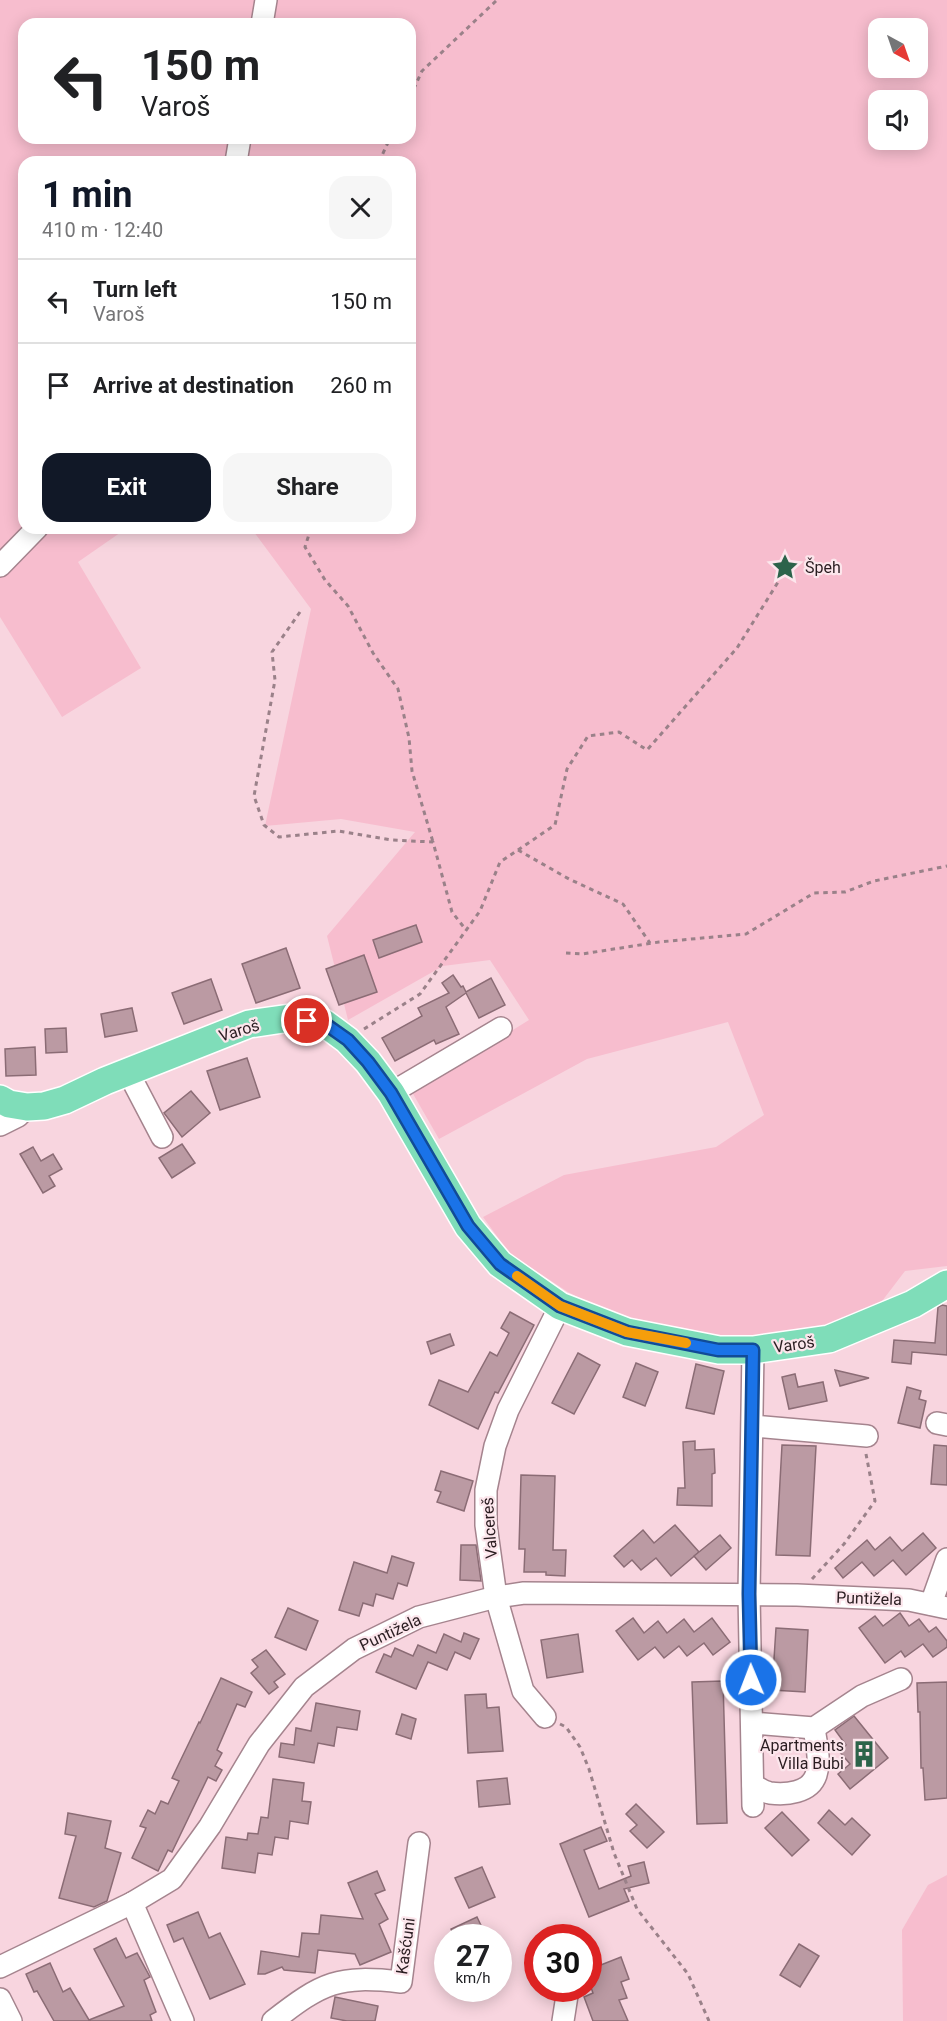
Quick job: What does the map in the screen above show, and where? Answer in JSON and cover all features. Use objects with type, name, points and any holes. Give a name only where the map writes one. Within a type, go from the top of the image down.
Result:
[{"type":"main road","name":"Varoš","points":[[0,1099],[9,1104],[27,1107],[44,1106],[65,1100],[128,1072],[249,1024],[290,1018],[324,1023],[348,1040],[391,1093],[468,1226],[500,1264],[560,1306],[627,1332],[718,1350],[753,1350],[829,1339],[913,1304],[947,1284]]},
{"type":"street","points":[[263,18],[266,0]]},
{"type":"street","points":[[0,566],[31,534]]},
{"type":"street","points":[[391,1093],[501,1028]]},
{"type":"street","points":[[128,1072],[162,1137]]},
{"type":"street","points":[[0,1125],[18,1116],[27,1107]]},
{"type":"street","name":"Valcereš","points":[[545,1717],[523,1691],[496,1597],[486,1525],[486,1490],[495,1446],[508,1410],[560,1306]]},
{"type":"street","points":[[753,1350],[749,1594],[753,1796],[769,1793],[794,1793],[808,1786],[816,1776],[818,1756],[814,1728]]},
{"type":"street","points":[[753,1426],[867,1445]]},
{"type":"street","points":[[939,1606],[947,1559]]},
{"type":"street","name":"Puntižela","points":[[0,1967],[132,1904],[172,1879],[210,1826],[259,1744],[304,1687],[354,1648],[419,1617],[496,1597],[524,1593],[797,1595],[909,1600],[939,1606]]},
{"type":"street","points":[[752,1723],[814,1728],[862,1696],[901,1678]]},
{"type":"street","name":"Kašćuni","points":[[273,2021],[321,1987],[344,1980],[368,1978],[401,1982],[419,1844]]},
{"type":"street","points":[[132,1904],[183,2021]]},
{"type":"street","points":[[0,1999],[11,2021]]},
{"type":"street","points":[[563,2021],[566,2002]]},
{"type":"path","points":[[416,84],[422,71],[497,0]]},
{"type":"path","points":[[309,534],[305,547],[325,580],[348,606],[373,654],[398,689],[409,738],[412,771],[452,912],[466,930]]},
{"type":"path","points":[[348,1040],[420,994],[480,911],[500,862],[555,825],[567,769],[588,736],[619,732],[647,750],[737,648],[780,579]]},
{"type":"path","points":[[300,612],[272,652],[275,680],[254,796],[264,825],[279,837],[339,831],[391,840],[433,842]]},
{"type":"path","points":[[518,850],[569,879],[623,904],[650,943]]},
{"type":"path","points":[[566,953],[582,954],[650,943],[746,934],[814,893],[845,891],[874,881],[947,866]]},
{"type":"path","points":[[797,1595],[844,1544],[875,1501],[867,1445]]},
{"type":"path","points":[[545,1717],[566,1727],[580,1746],[614,1853],[637,1909],[688,1974],[709,2021]]},
{"type":"shaded area","points":[[0,0],[947,0],[947,1266],[905,1271],[876,1309],[826,1329],[748,1339],[720,1339],[624,1321],[568,1292],[510,1254],[483,1217],[564,1175],[716,1147],[764,1115],[728,1022],[587,1059],[439,1139],[412,1092],[529,1020],[490,960],[443,966],[348,1020],[327,936],[415,832],[341,819],[265,826],[311,609],[255,534],[416,534],[416,156],[18,156],[18,534],[118,534],[78,562],[141,668],[62,717],[0,617]]},
{"type":"shaded area","points":[[947,1875],[947,2021],[903,2021],[902,1930],[928,1885]]},
{"type":"building","points":[[416,925],[422,942],[379,958],[373,940]]},
{"type":"building","points":[[286,948],[300,988],[256,1003],[242,964]]},
{"type":"building","points":[[364,955],[377,992],[339,1005],[326,969]]},
{"type":"building","points":[[453,975],[466,992],[491,978],[505,1005],[479,1018],[466,993],[446,1007],[459,1034],[436,1044],[434,1040],[395,1061],[382,1038],[422,1016],[418,1008],[449,993],[442,983]]},
{"type":"building","points":[[211,979],[222,1010],[184,1024],[172,993]]},
{"type":"building","points":[[132,1008],[137,1031],[105,1037],[101,1014]]},
{"type":"building","points":[[66,1028],[67,1052],[46,1053],[45,1029]]},
{"type":"building","points":[[35,1047],[36,1075],[6,1076],[5,1049]]},
{"type":"building","points":[[247,1058],[260,1097],[220,1110],[207,1071]]},
{"type":"building","points":[[191,1091],[210,1113],[182,1137],[164,1113]]},
{"type":"building","points":[[182,1144],[195,1163],[172,1178],[159,1158]]},
{"type":"building","points":[[33,1147],[41,1161],[53,1154],[62,1169],[49,1176],[55,1186],[43,1193],[20,1154]]},
{"type":"building","points":[[947,1306],[947,1355],[912,1352],[911,1364],[892,1362],[894,1340],[935,1343],[938,1307]]},
{"type":"building","points":[[510,1312],[534,1325],[498,1393],[495,1392],[478,1429],[429,1405],[439,1380],[468,1392],[490,1352],[497,1356],[509,1333],[501,1328]]},
{"type":"building","points":[[450,1334],[454,1345],[431,1354],[427,1342]]},
{"type":"building","points":[[578,1353],[600,1365],[574,1414],[552,1403]]},
{"type":"building","points":[[636,1363],[658,1372],[645,1406],[623,1397]]},
{"type":"building","points":[[696,1364],[724,1371],[714,1414],[686,1408]]},
{"type":"building","points":[[835,1370],[869,1378],[840,1386]]},
{"type":"building","points":[[795,1374],[798,1387],[823,1382],[827,1401],[789,1409],[782,1377]]},
{"type":"building","points":[[907,1387],[921,1391],[919,1399],[926,1401],[920,1428],[898,1423]]},
{"type":"building","points":[[695,1441],[695,1450],[714,1449],[715,1473],[712,1474],[712,1506],[677,1505],[678,1488],[685,1488],[683,1442]]},
{"type":"building","points":[[782,1445],[816,1446],[810,1556],[776,1555]]},
{"type":"building","points":[[934,1445],[947,1446],[947,1485],[931,1484]]},
{"type":"building","points":[[441,1471],[473,1481],[464,1511],[437,1502],[441,1492],[435,1490]]},
{"type":"building","points":[[521,1475],[555,1476],[553,1550],[566,1550],[565,1576],[546,1575],[546,1572],[524,1572],[525,1549],[519,1549]]},
{"type":"building","points":[[675,1525],[699,1552],[671,1576],[656,1558],[641,1570],[632,1560],[624,1567],[614,1556],[643,1530],[654,1543]]},
{"type":"building","points":[[923,1533],[936,1548],[906,1575],[893,1560],[874,1576],[862,1562],[843,1578],[835,1568],[867,1540],[875,1550],[890,1537],[902,1551]]},
{"type":"building","points":[[720,1535],[731,1548],[706,1570],[694,1556]]},
{"type":"building","points":[[461,1545],[476,1545],[481,1581],[460,1580]]},
{"type":"building","points":[[392,1556],[414,1563],[407,1586],[398,1583],[393,1599],[376,1594],[373,1606],[363,1603],[359,1616],[339,1610],[354,1562],[387,1573]]},
{"type":"building","points":[[288,1608],[318,1621],[306,1650],[275,1637]]},
{"type":"building","points":[[900,1613],[909,1626],[919,1619],[929,1632],[936,1627],[947,1641],[947,1647],[933,1657],[923,1644],[905,1657],[901,1651],[885,1663],[859,1628],[875,1616],[883,1626]]},
{"type":"building","points":[[633,1618],[644,1633],[658,1621],[667,1633],[684,1619],[694,1632],[712,1618],[730,1642],[713,1655],[704,1643],[687,1656],[679,1646],[664,1658],[655,1647],[638,1660],[616,1631]]},
{"type":"building","points":[[776,1628],[808,1630],[805,1692],[772,1690]]},
{"type":"building","points":[[464,1633],[479,1639],[470,1659],[455,1652],[447,1670],[428,1662],[416,1689],[376,1672],[384,1654],[391,1657],[395,1648],[413,1656],[418,1645],[436,1653],[444,1634],[461,1642]]},
{"type":"building","points":[[578,1634],[583,1672],[547,1678],[541,1640]]},
{"type":"building","points":[[266,1650],[285,1674],[274,1682],[278,1687],[269,1694],[251,1673],[258,1667],[252,1660]]},
{"type":"building","points":[[221,1678],[252,1692],[245,1707],[237,1704],[217,1750],[222,1753],[215,1766],[222,1770],[216,1781],[208,1777],[172,1852],[168,1850],[158,1871],[132,1858],[146,1828],[140,1826],[148,1810],[155,1814],[161,1801],[168,1804],[179,1781],[172,1778]]},
{"type":"building","points":[[723,1681],[727,1823],[697,1824],[692,1682]]},
{"type":"building","points":[[947,1682],[947,1798],[925,1800],[923,1768],[921,1768],[917,1683]]},
{"type":"building","points":[[486,1694],[487,1708],[499,1707],[503,1751],[468,1753],[465,1695]]},
{"type":"building","points":[[316,1703],[360,1711],[357,1730],[337,1727],[334,1746],[318,1743],[314,1763],[279,1757],[281,1743],[294,1745],[296,1728],[311,1731]]},
{"type":"building","points":[[402,1714],[416,1719],[411,1739],[396,1734]]},
{"type":"building","name":"Apartments Villa Bubi","points":[[854,1716],[888,1758],[850,1789],[838,1774],[850,1764],[839,1751],[846,1745],[835,1730]]},
{"type":"building","points":[[507,1778],[510,1804],[479,1807],[477,1781]]},
{"type":"building","points":[[273,1779],[304,1783],[302,1801],[311,1802],[308,1824],[290,1821],[288,1839],[275,1837],[272,1855],[258,1853],[255,1873],[222,1868],[226,1837],[247,1840],[248,1833],[258,1834],[261,1817],[268,1818]]},
{"type":"building","points":[[636,1804],[664,1832],[647,1848],[630,1831],[637,1825],[626,1814]]},
{"type":"building","points":[[829,1810],[845,1825],[852,1818],[870,1835],[852,1855],[818,1823]]},
{"type":"building","points":[[782,1812],[809,1840],[792,1856],[765,1828]]},
{"type":"building","points":[[68,1813],[111,1821],[105,1848],[121,1853],[107,1901],[94,1907],[59,1898],[76,1836],[65,1834]]},
{"type":"building","points":[[601,1827],[607,1841],[584,1850],[599,1889],[631,1876],[628,1866],[644,1862],[649,1883],[624,1889],[629,1901],[589,1917],[560,1844]]},
{"type":"building","points":[[482,1867],[495,1897],[469,1908],[455,1878]]},
{"type":"building","points":[[377,1871],[385,1890],[375,1894],[388,1919],[379,1924],[391,1952],[360,1965],[355,1954],[318,1950],[315,1973],[284,1970],[282,1967],[265,1974],[258,1974],[261,1951],[299,1957],[302,1933],[319,1934],[321,1915],[363,1919],[348,1883]]},
{"type":"building","points":[[198,1912],[209,1938],[220,1933],[245,1984],[210,1999],[183,1938],[174,1942],[167,1925]]},
{"type":"building","points":[[477,1917],[480,1924],[462,1924]]},
{"type":"building","points":[[116,1938],[126,1958],[137,1953],[150,1977],[144,1980],[156,2012],[150,2015],[152,2021],[54,2021],[37,1991],[34,1992],[26,1974],[50,1963],[63,1992],[70,1988],[89,2020],[124,2006],[94,1949]]},
{"type":"building","points":[[799,1944],[819,1956],[800,1987],[780,1975]]},
{"type":"building","points":[[621,1957],[629,1979],[621,1982],[627,1998],[619,2000],[628,2021],[593,2021],[586,2002],[602,2002],[602,1964]]},
{"type":"building","points":[[335,1997],[378,2006],[375,2021],[347,2021],[331,2018]]},
{"type":"slow traffic","points":[[517,1276],[560,1306],[627,1332],[686,1343]]},
{"type":"place","name":"Špeh","points":[[785,567]]},
{"type":"place","name":"Apartments Villa Bubi","points":[[864,1754]]},
{"type":"route","points":[[307,1021],[324,1023],[348,1040],[368,1062],[391,1093],[468,1226],[500,1264],[560,1306],[627,1332],[718,1350],[753,1350],[749,1594],[751,1680]]}]
